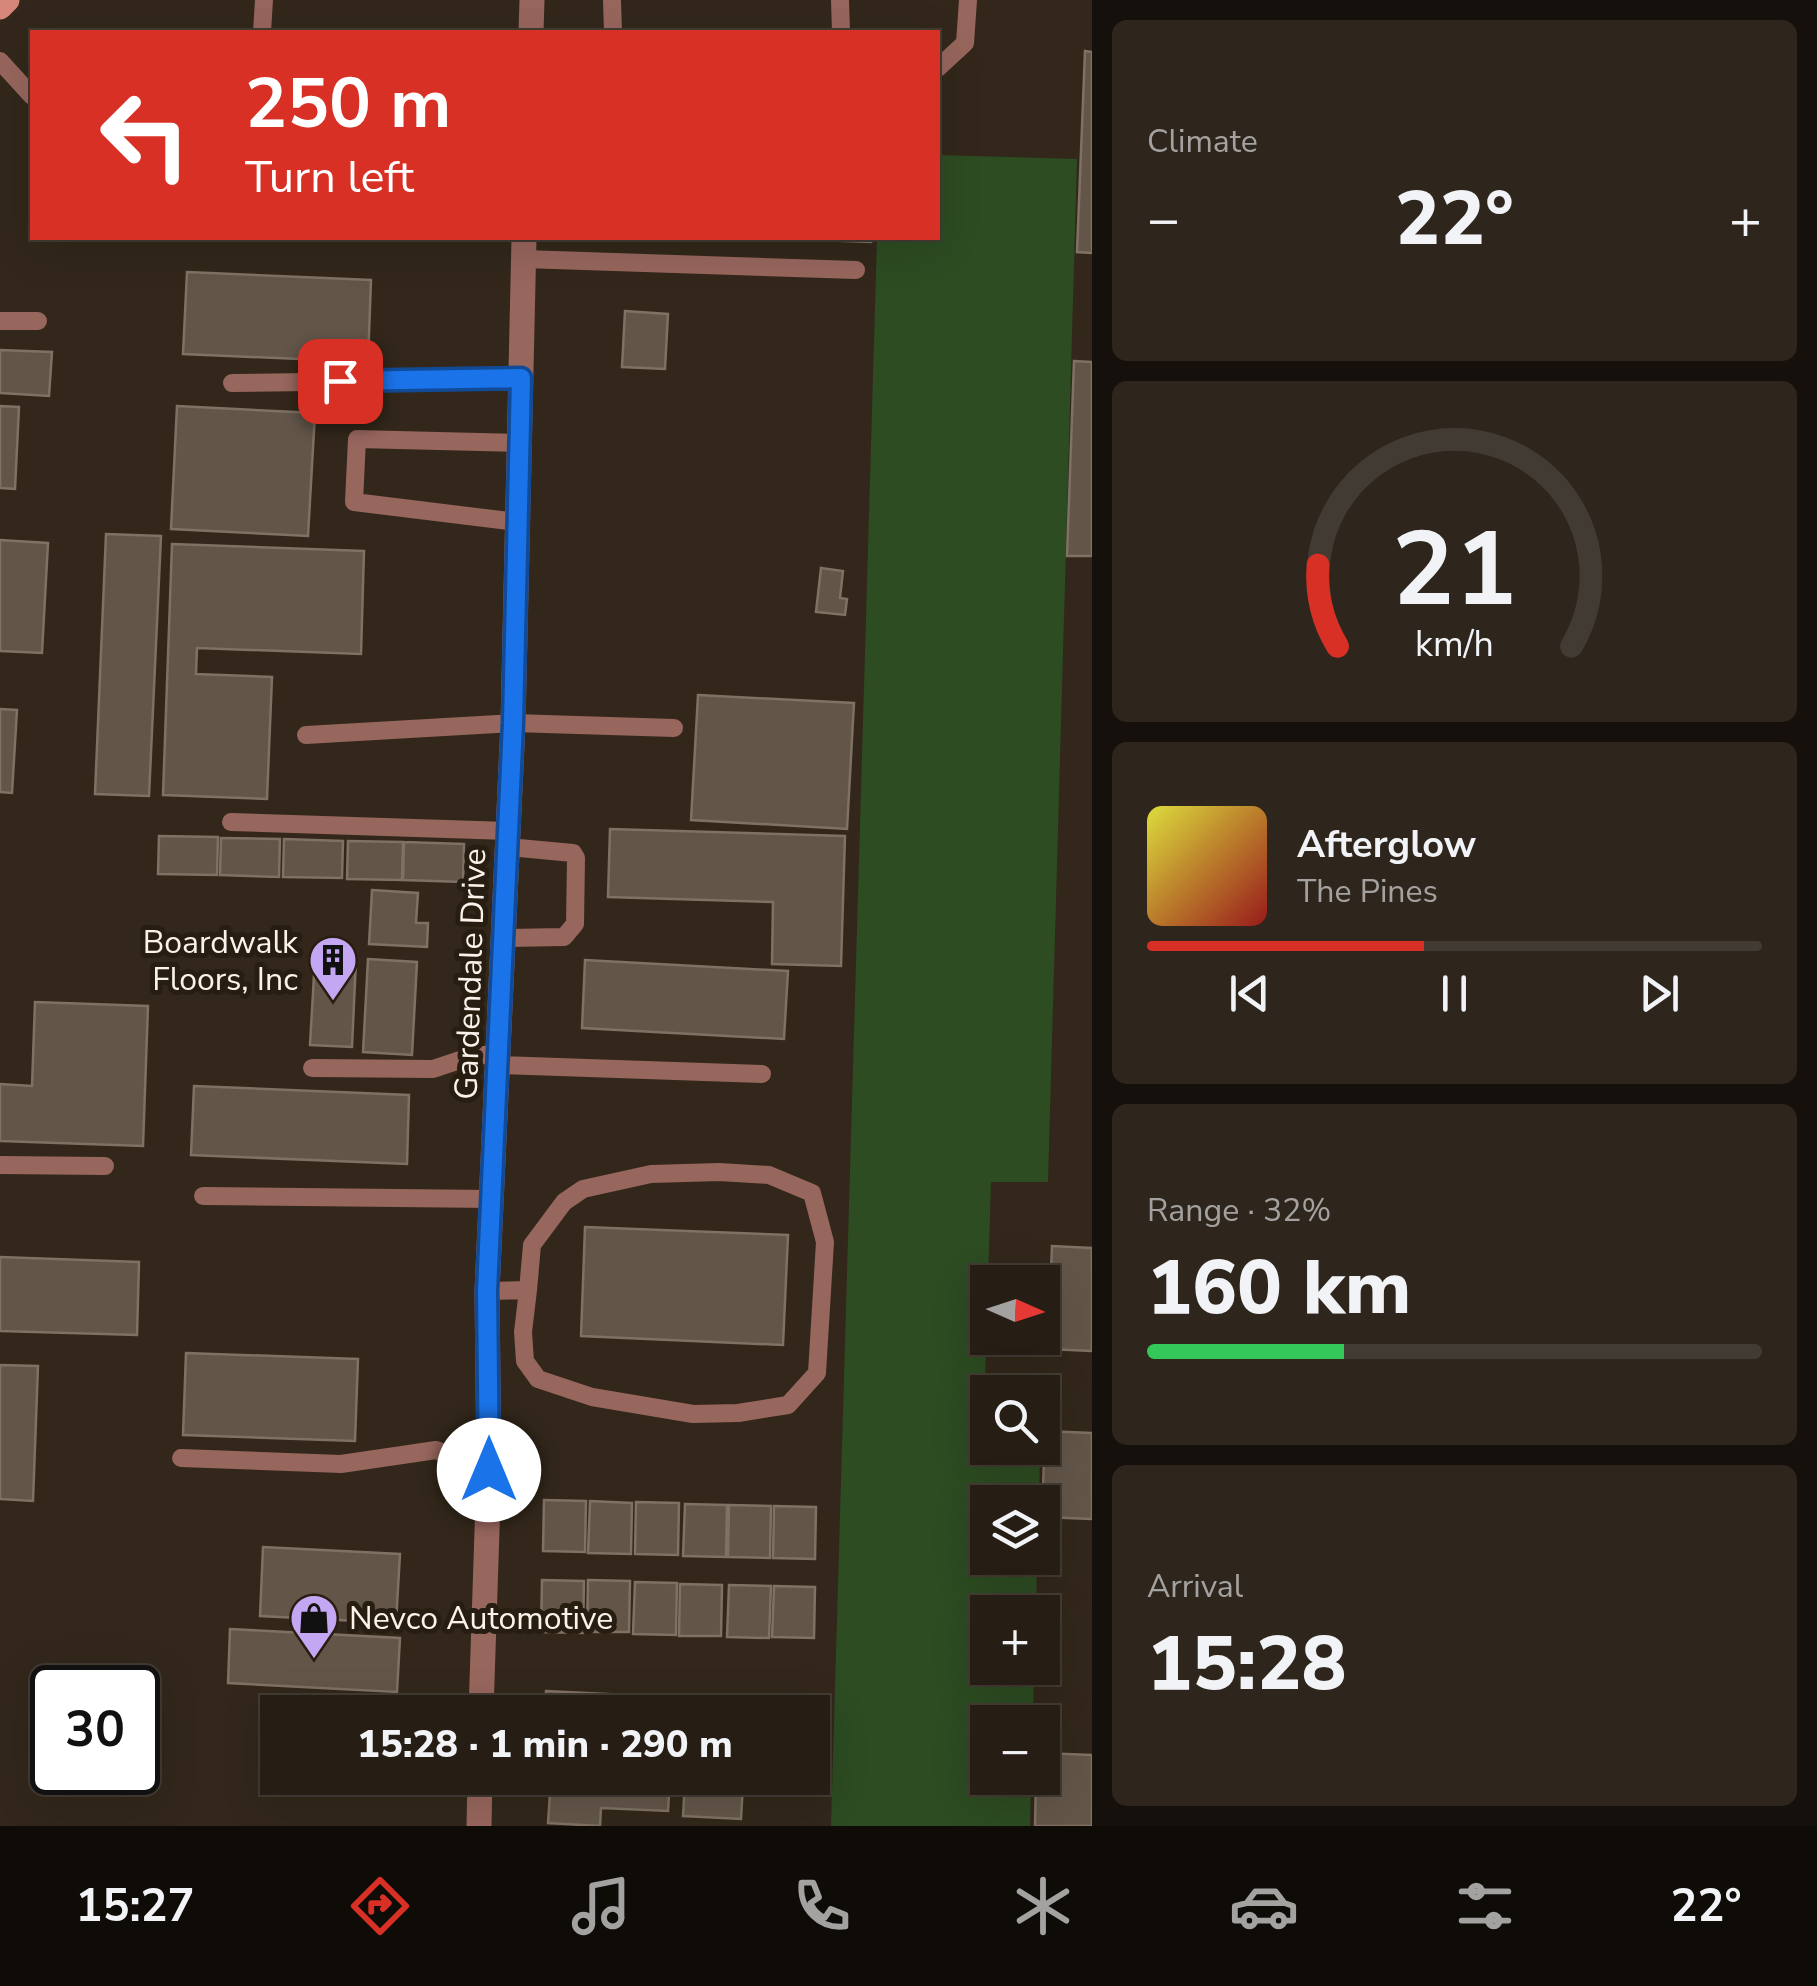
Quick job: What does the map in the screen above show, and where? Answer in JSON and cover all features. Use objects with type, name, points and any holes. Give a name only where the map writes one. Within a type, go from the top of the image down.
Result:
[{"type":"main road","points":[[0,7],[7,0]]},
{"type":"street","points":[[530,30],[532,0]]},
{"type":"street","name":"Gardendale Drive","points":[[482,1695],[489,1470],[487,1291],[513,723],[524,248]]},
{"type":"street","points":[[479,1826],[480,1795]]},
{"type":"lane","points":[[262,30],[264,0]]},
{"type":"lane","points":[[612,0],[613,30]]},
{"type":"lane","points":[[840,0],[841,30]]},
{"type":"lane","points":[[940,66],[966,43],[968,0]]},
{"type":"lane","points":[[0,62],[30,94]]},
{"type":"lane","points":[[524,248],[856,270]]},
{"type":"lane","points":[[0,321],[38,320]]},
{"type":"lane","points":[[232,383],[521,378]]},
{"type":"lane","points":[[517,522],[354,502],[354,484],[357,439],[519,444]]},
{"type":"lane","points":[[306,735],[513,723],[674,728]]},
{"type":"lane","points":[[231,822],[508,839],[573,852],[575,924],[564,937],[504,938]]},
{"type":"lane","points":[[312,1068],[433,1069],[469,1056],[762,1074]]},
{"type":"lane","points":[[0,1164],[105,1166]]},
{"type":"lane","points":[[651,1174],[769,1175],[812,1193],[825,1242],[817,1373],[788,1405],[738,1413],[693,1414],[592,1398],[538,1379],[524,1361],[522,1332],[528,1290],[532,1245],[564,1202],[583,1189],[651,1174]]},
{"type":"lane","points":[[203,1196],[492,1199]]},
{"type":"lane","points":[[487,1291],[528,1290]]},
{"type":"lane","points":[[181,1458],[341,1464],[436,1450],[489,1470]]},
{"type":"green space","points":[[940,155],[1077,159],[1048,1182],[991,1182],[988,1265],[970,1265],[970,1355],[986,1355],[985,1375],[970,1375],[970,1465],[1040,1465],[1039,1485],[970,1485],[970,1575],[1037,1575],[1036,1595],[970,1595],[970,1685],[1034,1685],[1033,1705],[970,1705],[970,1795],[1031,1795],[1030,1826],[831,1826],[877,240],[940,240]]},
{"type":"building","points":[[1085,51],[1092,52],[1092,253],[1077,252]]},
{"type":"building","points":[[187,272],[371,280],[368,362],[183,354]]},
{"type":"building","points":[[625,311],[668,314],[665,369],[622,367]]},
{"type":"building","points":[[0,350],[52,352],[49,396],[0,393]]},
{"type":"building","points":[[1074,361],[1092,362],[1092,556],[1067,556]]},
{"type":"building","points":[[0,406],[19,407],[15,489],[0,488]]},
{"type":"building","points":[[177,406],[315,413],[308,536],[171,529]]},
{"type":"building","points":[[106,534],[161,536],[149,796],[95,794]]},
{"type":"building","points":[[0,540],[48,543],[42,653],[0,651]]},
{"type":"building","points":[[172,544],[364,551],[361,654],[197,648],[196,674],[272,677],[267,799],[163,795]]},
{"type":"building","points":[[821,568],[843,571],[840,598],[847,599],[845,615],[816,612]]},
{"type":"building","points":[[698,695],[854,703],[847,829],[691,820]]},
{"type":"building","points":[[0,709],[17,710],[12,793],[0,792]]},
{"type":"building","points":[[610,829],[845,836],[841,966],[772,964],[773,902],[608,897]]},
{"type":"building","points":[[159,836],[218,837],[217,875],[158,874]]},
{"type":"building","points":[[221,838],[280,839],[279,877],[220,875]]},
{"type":"building","points":[[284,839],[343,841],[342,878],[283,877]]},
{"type":"building","points":[[348,841],[403,842],[402,880],[347,879]]},
{"type":"building","points":[[404,842],[464,844],[463,882],[403,880]]},
{"type":"building","points":[[372,890],[418,893],[416,923],[428,923],[427,947],[369,944]]},
{"type":"building","name":"Boardwalk Floors, Inc","points":[[315,958],[356,960],[352,1047],[310,1045]]},
{"type":"building","points":[[368,959],[417,962],[412,1055],[363,1052]]},
{"type":"building","points":[[585,960],[788,971],[784,1039],[582,1028]]},
{"type":"building","points":[[35,1002],[148,1006],[143,1146],[0,1141],[0,1084],[32,1086]]},
{"type":"building","points":[[194,1086],[409,1095],[407,1164],[191,1155]]},
{"type":"building","points":[[585,1227],[788,1235],[783,1345],[581,1336]]},
{"type":"building","points":[[1052,1246],[1092,1248],[1092,1351],[1060,1350],[1060,1265],[1051,1265]]},
{"type":"building","points":[[0,1257],[139,1262],[137,1335],[0,1331]]},
{"type":"building","points":[[186,1353],[358,1359],[355,1441],[183,1435]]},
{"type":"building","points":[[0,1365],[38,1366],[33,1501],[0,1499]]},
{"type":"building","points":[[1060,1432],[1092,1433],[1092,1519],[1060,1518],[1060,1485],[1043,1485],[1044,1465],[1060,1465]]},
{"type":"building","points":[[544,1500],[586,1501],[585,1552],[543,1551]]},
{"type":"building","points":[[590,1501],[632,1503],[631,1554],[588,1553]]},
{"type":"building","points":[[636,1502],[679,1503],[678,1555],[635,1554]]},
{"type":"building","points":[[685,1504],[727,1505],[726,1557],[683,1556]]},
{"type":"building","points":[[729,1505],[771,1506],[770,1558],[728,1557]]},
{"type":"building","points":[[774,1506],[816,1507],[815,1559],[773,1558]]},
{"type":"building","points":[[263,1547],[400,1554],[396,1623],[260,1616]]},
{"type":"building","points":[[542,1580],[584,1581],[583,1633],[541,1632]]},
{"type":"building","points":[[588,1580],[630,1581],[629,1632],[587,1632]]},
{"type":"building","points":[[635,1582],[677,1583],[676,1635],[633,1634]]},
{"type":"building","points":[[680,1584],[722,1585],[721,1636],[679,1636]]},
{"type":"building","points":[[729,1585],[771,1586],[769,1638],[727,1637]]},
{"type":"building","points":[[774,1586],[815,1587],[814,1638],[772,1637]]},
{"type":"building","name":"Nevco Automotive","points":[[230,1629],[400,1638],[397,1692],[228,1683]]},
{"type":"building","points":[[546,1691],[627,1695],[546,1695]]},
{"type":"building","points":[[1060,1754],[1092,1755],[1092,1826],[1035,1826],[1036,1795],[1060,1795]]},
{"type":"building","points":[[550,1795],[669,1795],[668,1811],[601,1808],[600,1826],[548,1823]]},
{"type":"building","points":[[684,1795],[742,1795],[741,1819],[683,1816]]},
{"type":"place","name":"Boardwalk Floors, Inc","points":[[333,1002]]},
{"type":"place","name":"Nevco Automotive","points":[[314,1660]]},
{"type":"route","points":[[340,381],[521,378],[513,723],[487,1291],[489,1470]]}]
